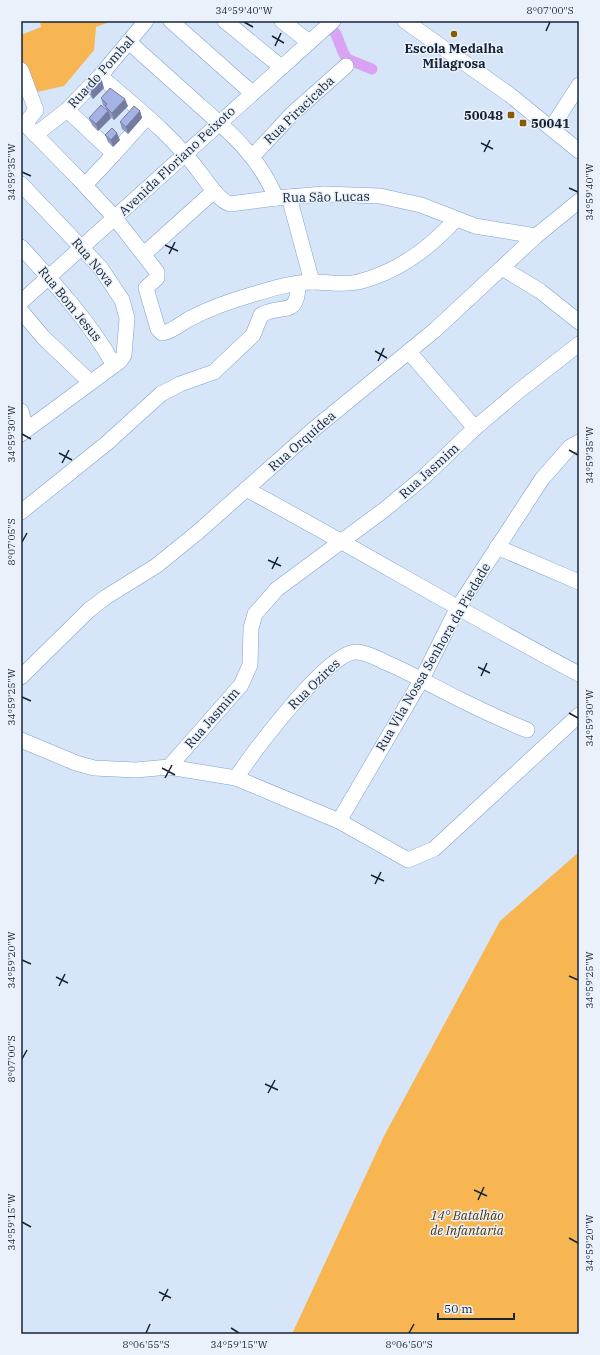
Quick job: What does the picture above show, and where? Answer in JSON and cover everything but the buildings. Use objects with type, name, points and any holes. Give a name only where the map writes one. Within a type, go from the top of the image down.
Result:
[{"type":"street","name":"Rua do Pombal","points":[[36,135],[67,110],[100,76],[146,21]]},
{"type":"street","points":[[171,21],[252,93]]},
{"type":"street","points":[[225,21],[281,67]]},
{"type":"street","points":[[282,21],[309,42]]},
{"type":"street","points":[[404,21],[510,95],[579,151]]},
{"type":"street","name":"Avenida Floriano Peixoto","points":[[21,302],[329,24]]},
{"type":"street","points":[[21,512],[107,443],[161,394],[180,384],[214,372],[253,335],[261,315],[292,307],[305,283],[283,197],[270,184],[253,156],[219,122],[129,42]]},
{"type":"street","name":"Rua Piracicaba","points":[[253,156],[293,113],[346,66]]},
{"type":"street","points":[[21,70],[36,110],[25,124],[115,218],[144,254],[158,275],[155,280],[147,285],[147,291],[158,329],[162,333],[167,332],[189,319],[232,301],[278,288],[305,283],[345,284],[358,282],[376,276],[416,256],[432,244],[456,219]]},
{"type":"street","points":[[100,76],[185,153],[214,191],[144,254]]},
{"type":"street","points":[[552,128],[579,85]]},
{"type":"street","points":[[67,110],[114,154]]},
{"type":"street","points":[[85,185],[147,117]]},
{"type":"street","name":"Rua Nova","points":[[21,184],[81,247],[113,284],[126,308],[124,350],[118,361]]},
{"type":"street","name":"Rua São Lucas","points":[[214,191],[226,203],[230,204],[283,197],[344,194],[380,196],[421,205],[456,219],[492,230],[536,236]]},
{"type":"street","name":"Rua Orquidea","points":[[21,677],[89,610],[106,597],[156,566],[314,429],[409,352],[536,236],[579,201]]},
{"type":"street","name":"Rua Bom Jesus","points":[[21,247],[118,361]]},
{"type":"street","points":[[502,268],[540,291],[579,322]]},
{"type":"street","points":[[21,311],[43,337],[90,382]]},
{"type":"street","name":"Rua Jasmim","points":[[168,767],[241,685],[250,665],[251,628],[259,608],[277,589],[343,541],[425,476],[475,428],[520,390],[579,344]]},
{"type":"street","points":[[409,352],[475,428]]},
{"type":"street","points":[[21,411],[24,431],[118,361]]},
{"type":"street","name":"Rua Vila Nossa Senhora da Piedade","points":[[339,821],[422,679],[458,609],[497,547],[542,479],[570,446],[579,442]]},
{"type":"street","points":[[246,489],[343,541],[458,609],[579,674]]},
{"type":"street","points":[[497,547],[579,582]]},
{"type":"street","name":"Rua Ozires","points":[[236,778],[278,720],[301,694],[347,654],[355,652],[372,656],[422,679],[460,700],[527,730]]},
{"type":"street","points":[[21,740],[76,763],[94,768],[136,770],[168,767],[236,778],[339,821],[408,860],[434,849],[579,715]]},
{"type":"green space","points":[[40,21],[112,21],[96,27],[94,50],[64,86],[37,92],[21,71],[21,35],[41,27]]},
{"type":"green space","name":"14° Batalhão de Infantaria","points":[[579,852],[579,1334],[292,1334],[384,1136],[500,921]]},
{"type":"waterway","points":[[324,21],[336,34],[347,59],[372,69]]},
{"type":"place","name":"Escola Medalha Milagrosa","points":[[454,34]]},
{"type":"place","name":"50048","points":[[511,115]]},
{"type":"place","name":"50041","points":[[523,123]]}]
